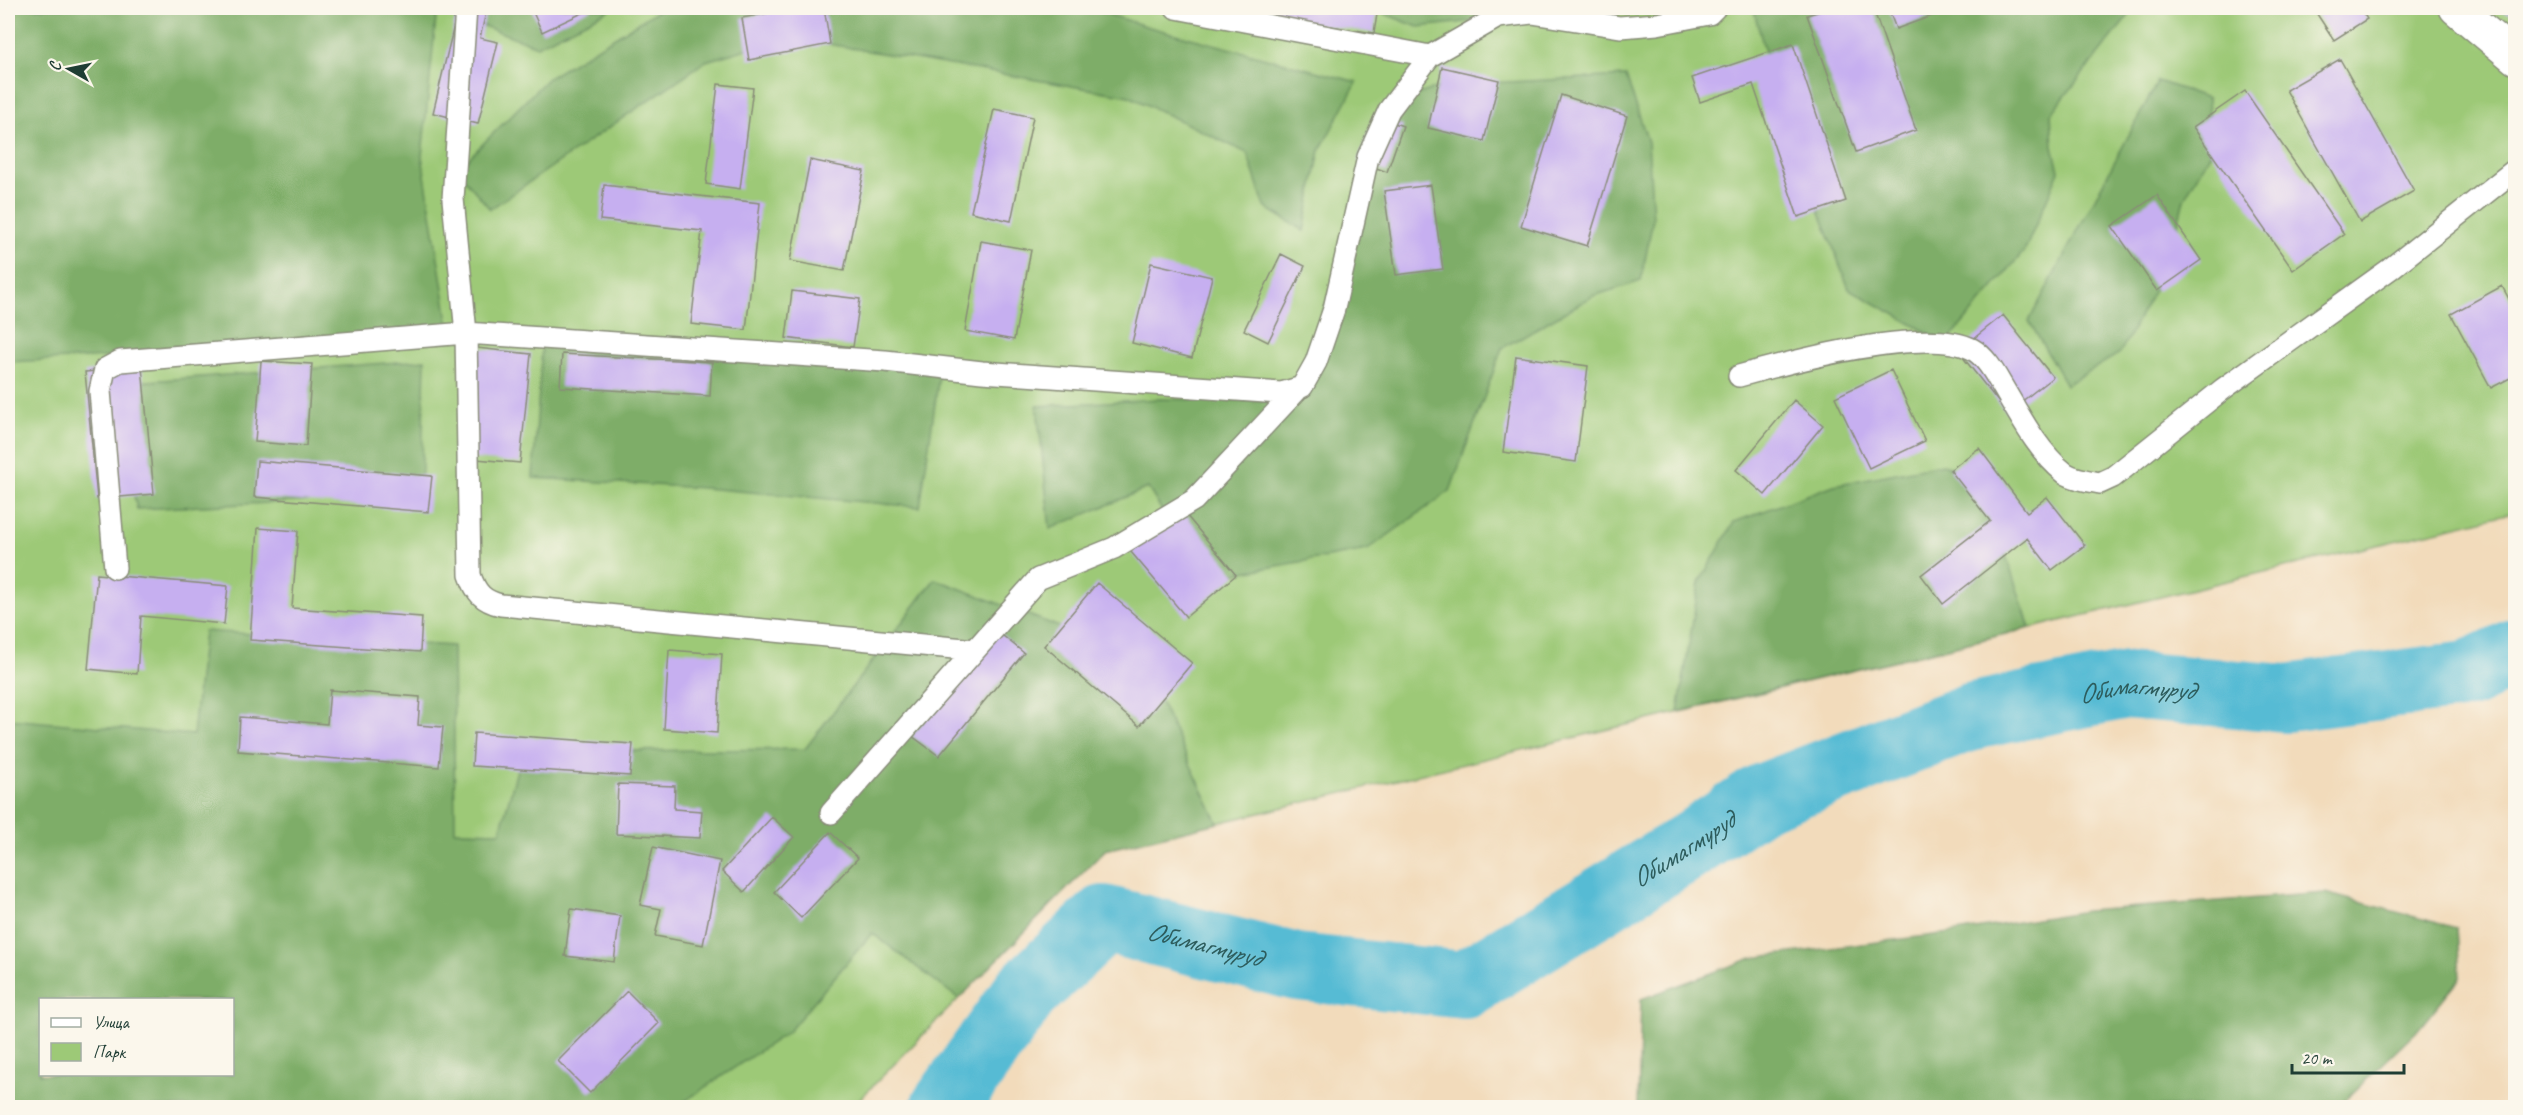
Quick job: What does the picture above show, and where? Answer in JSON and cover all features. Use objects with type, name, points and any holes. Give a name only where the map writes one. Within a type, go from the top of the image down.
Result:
[{"type":"street","points":[[2456,8],[2516,58]]},
{"type":"lane","points":[[466,8],[453,199],[466,333],[470,575],[474,586],[486,602],[975,650]]},
{"type":"lane","points":[[1176,8],[1430,56]]},
{"type":"lane","points":[[831,813],[1038,579],[1114,548],[1194,500],[1297,390],[1308,382],[1335,309],[1368,157],[1389,110],[1430,56],[1498,17],[1532,13],[1620,27],[1657,24],[1709,14],[1715,8]]},
{"type":"lane","points":[[1739,376],[1802,359],[1906,342],[1930,341],[1972,349],[1994,372],[2036,441],[2066,474],[2100,483],[2113,477],[2223,389],[2390,269],[2516,169]]},
{"type":"lane","points":[[115,568],[100,391],[105,369],[120,361],[466,333],[873,360],[1042,376],[1281,393],[1297,390]]},
{"type":"green space","points":[[8,8],[2515,8],[2515,512],[1105,850],[852,1107],[479,1107],[500,832],[8,823]]},
{"type":"green space","points":[[8,8],[437,8],[422,156],[451,340],[8,362]]},
{"type":"green space","points":[[453,8],[613,8],[537,46],[465,19]]},
{"type":"green space","points":[[662,8],[1088,8],[1149,27],[1357,82],[1320,150],[1304,231],[1265,207],[1247,153],[1129,96],[788,37],[706,61],[490,209],[457,170],[548,78]]},
{"type":"green space","points":[[1370,8],[1602,8],[1418,27]]},
{"type":"green space","points":[[1753,8],[2135,8],[2051,114],[2053,147],[2059,171],[2025,250],[1946,343],[1849,289],[1782,113]]},
{"type":"green space","points":[[1626,76],[1648,142],[1653,219],[1641,281],[1593,296],[1502,348],[1450,491],[1367,550],[1204,579],[1148,488],[1050,529],[1037,406],[1159,399],[1288,401],[1342,262],[1386,104],[1447,85]]},
{"type":"green space","points":[[2158,81],[2208,98],[2211,152],[2184,199],[2169,262],[2120,353],[2066,385],[2029,321]]},
{"type":"green space","points":[[542,345],[940,369],[920,507],[704,488],[533,478]]},
{"type":"green space","points":[[425,360],[421,496],[137,509],[110,384]]},
{"type":"green space","points":[[1943,464],[1981,481],[2030,628],[1678,712],[1699,583],[1734,522],[1834,485]]},
{"type":"green space","points":[[935,579],[1140,658],[1218,823],[1105,850],[959,999],[872,933],[789,1031],[676,1107],[8,1107],[8,719],[193,735],[204,631],[453,646],[455,831],[500,832],[522,752],[805,749]]},
{"type":"green space","points":[[2325,893],[2457,928],[2460,978],[2416,1032],[2338,1107],[1638,1107],[1641,999],[1752,958],[1950,933],[2086,911]]},
{"type":"building","points":[[458,8],[487,8],[480,38],[498,42],[478,124],[433,113]]},
{"type":"building","points":[[531,8],[593,8],[542,32]]},
{"type":"building","points":[[794,8],[824,8],[830,44],[749,60],[742,18]]},
{"type":"building","points":[[1216,8],[1378,8],[1374,33]]},
{"type":"building","points":[[1830,8],[1873,8],[1916,130],[1856,152],[1807,15]]},
{"type":"building","points":[[1888,8],[1954,8],[1896,29]]},
{"type":"building","points":[[2313,8],[2360,8],[2367,19],[2334,40]]},
{"type":"building","points":[[2485,8],[2516,8],[2516,16]]},
{"type":"building","points":[[1793,44],[1846,201],[1798,217],[1753,84],[1700,102],[1692,78]]},
{"type":"building","points":[[2340,59],[2414,191],[2360,222],[2286,90]]},
{"type":"building","points":[[1442,67],[1499,80],[1484,141],[1428,128]]},
{"type":"building","points":[[718,84],[753,88],[740,189],[706,184]]},
{"type":"building","points":[[2245,91],[2344,234],[2293,270],[2193,127]]},
{"type":"building","points":[[1561,95],[1627,116],[1587,246],[1521,226]]},
{"type":"building","points":[[994,109],[1033,117],[1011,221],[971,212]]},
{"type":"building","points":[[1374,116],[1403,126],[1387,172],[1358,161]]},
{"type":"building","points":[[810,160],[864,171],[844,271],[790,261]]},
{"type":"building","points":[[604,185],[760,203],[746,330],[691,324],[702,231],[600,220]]},
{"type":"building","points":[[1431,185],[1443,269],[1396,275],[1384,191]]},
{"type":"building","points":[[2157,195],[2201,260],[2157,291],[2112,226]]},
{"type":"building","points":[[981,241],[1031,250],[1014,340],[965,331]]},
{"type":"building","points":[[1281,254],[1305,266],[1268,342],[1244,330]]},
{"type":"building","points":[[1151,263],[1212,277],[1192,358],[1132,343]]},
{"type":"building","points":[[2502,286],[2516,312],[2516,375],[2491,388],[2451,314]]},
{"type":"building","points":[[792,291],[860,299],[853,347],[786,338]]},
{"type":"building","points":[[2003,315],[2053,377],[2007,413],[1958,351]]},
{"type":"building","points":[[477,348],[531,354],[520,463],[466,458]]},
{"type":"building","points":[[562,354],[712,362],[710,396],[560,387]]},
{"type":"building","points":[[1516,356],[1588,366],[1576,462],[1503,452]]},
{"type":"building","points":[[261,361],[312,364],[306,446],[255,442]]},
{"type":"building","points":[[142,367],[154,494],[97,499],[85,372]]},
{"type":"building","points":[[1891,370],[1925,441],[1869,468],[1835,397]]},
{"type":"building","points":[[1794,400],[1823,425],[1765,495],[1736,470]]},
{"type":"building","points":[[1979,448],[2027,512],[2047,497],[2085,545],[2052,570],[2027,538],[1943,604],[1921,575],[1990,521],[1950,470]]},
{"type":"building","points":[[257,461],[432,476],[428,512],[254,497]]},
{"type":"building","points":[[1181,509],[1236,575],[1186,617],[1131,552]]},
{"type":"building","points":[[258,528],[298,531],[292,608],[422,617],[420,652],[250,640]]},
{"type":"building","points":[[97,574],[228,586],[224,624],[141,616],[137,674],[88,669]]},
{"type":"building","points":[[1097,583],[1192,663],[1139,726],[1044,646]]},
{"type":"building","points":[[997,631],[1024,653],[939,756],[912,736]]},
{"type":"building","points":[[669,650],[722,654],[717,733],[664,729]]},
{"type":"building","points":[[330,690],[420,697],[418,725],[443,727],[439,767],[238,751],[240,717],[327,724]]},
{"type":"building","points":[[474,733],[633,744],[630,776],[472,766]]},
{"type":"building","points":[[618,784],[675,786],[674,809],[702,811],[700,838],[616,834]]},
{"type":"building","points":[[772,817],[794,837],[744,892],[722,871]]},
{"type":"building","points":[[830,832],[858,858],[801,918],[774,892]]},
{"type":"building","points":[[653,847],[720,861],[703,945],[655,936],[661,909],[640,905]]},
{"type":"building","points":[[571,909],[620,916],[614,962],[565,956]]},
{"type":"building","points":[[627,991],[659,1023],[590,1093],[558,1061]]},
{"type":"waterway","name":"Обимагмуруд","points":[[944,1108],[1026,992],[1104,919],[1297,967],[1464,985],[1685,849],[1761,798],[1973,716],[2127,685],[2286,698],[2468,675],[2516,652]]}]
